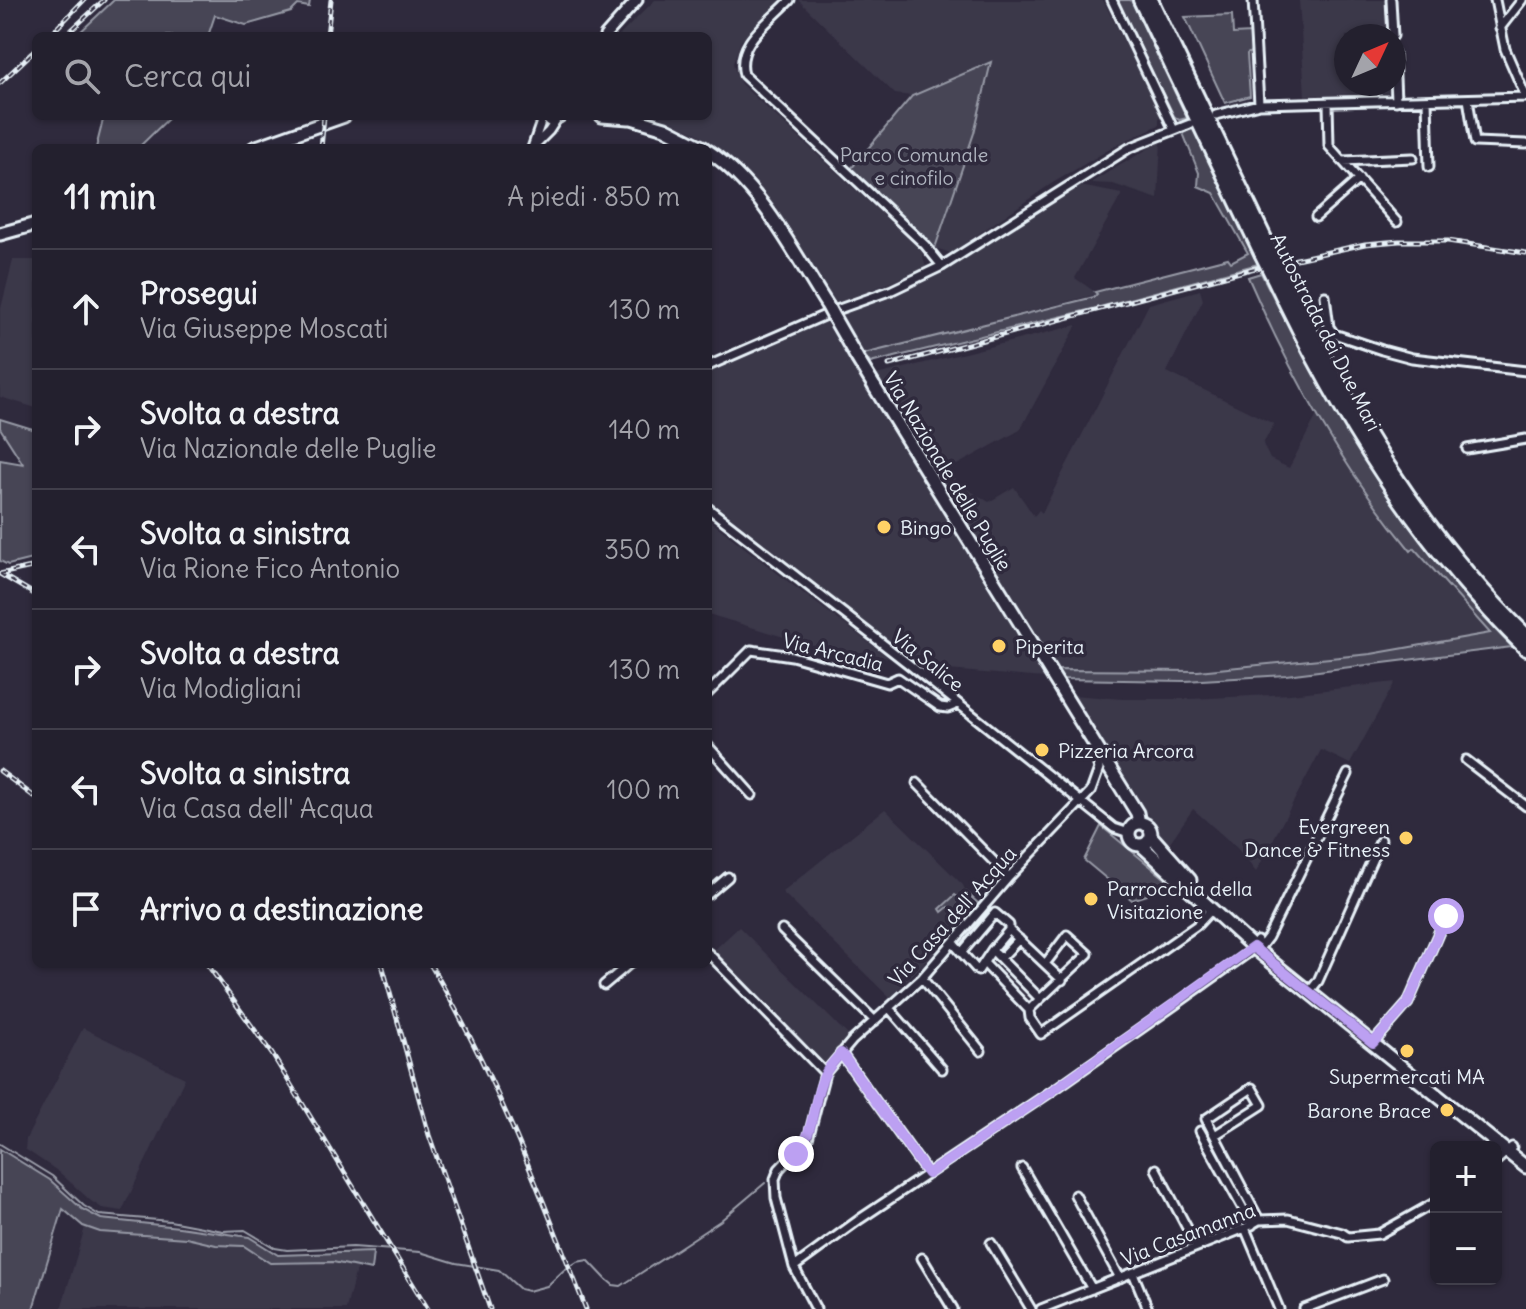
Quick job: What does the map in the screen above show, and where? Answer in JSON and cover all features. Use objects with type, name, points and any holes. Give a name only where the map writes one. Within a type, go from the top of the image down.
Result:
[{"type":"highway","name":"Autostrada dei Due Mari","points":[[1140,0],[1278,276],[1320,373],[1376,467],[1432,544],[1519,633],[1526,649]]},
{"type":"highway","name":"Autostrada dei Due Mari","points":[[1151,0],[1266,252]]},
{"type":"main road","points":[[609,32],[637,0]]},
{"type":"main road","points":[[265,144],[333,120]]},
{"type":"main road","name":"Via Nazionale delle Puglie","points":[[637,120],[665,128],[696,144]]},
{"type":"main road","name":"Via Nazionale delle Puglie","points":[[712,154],[730,168],[762,205],[827,305],[1137,813],[1139,823]]},
{"type":"main road","points":[[0,234],[32,225]]},
{"type":"main road","points":[[1258,946],[1151,836],[1148,826],[1133,825],[1129,833],[1132,842],[1141,845],[1212,909],[1510,1150],[1526,1167]]},
{"type":"main road","points":[[1141,845],[1148,842],[1151,836]]},
{"type":"main road","points":[[1510,1150],[1526,1159]]},
{"type":"street","points":[[790,0],[749,42],[741,63],[744,75],[925,245],[942,266]]},
{"type":"street","points":[[1112,0],[1174,130]]},
{"type":"street","points":[[1253,0],[1259,104]]},
{"type":"street","points":[[1391,0],[1392,24]]},
{"type":"street","points":[[1216,115],[1259,104],[1526,97],[1510,65],[1495,0]]},
{"type":"street","points":[[1500,28],[1522,0]]},
{"type":"street","points":[[1396,96],[1396,101]]},
{"type":"street","points":[[1468,99],[1475,142],[1526,144]]},
{"type":"street","points":[[1427,100],[1429,167]]},
{"type":"street","points":[[1328,103],[1329,146],[1397,222]]},
{"type":"street","points":[[534,144],[542,120]]},
{"type":"street","points":[[536,144],[556,120]]},
{"type":"street","points":[[712,364],[839,309],[892,290],[942,266],[1129,148],[1190,124]]},
{"type":"street","points":[[1343,161],[1413,158]]},
{"type":"street","points":[[1316,217],[1359,179]]},
{"type":"street","points":[[1325,296],[1329,327],[1334,334],[1412,358],[1526,371]]},
{"type":"street","points":[[1467,449],[1526,439]]},
{"type":"street","name":"Via Salice","points":[[712,511],[1114,828],[1129,833]]},
{"type":"street","name":"Via Arcadia","points":[[712,689],[751,650],[792,656],[887,683],[898,678],[940,707],[958,704]]},
{"type":"street","name":"Via Casa dell' Acqua","points":[[794,1267],[776,1198],[775,1179],[779,1169],[808,1139],[825,1073],[841,1053],[922,978],[1096,782],[1099,769],[1089,737]]},
{"type":"street","points":[[712,750],[752,795]]},
{"type":"street","points":[[1466,760],[1526,806]]},
{"type":"street","points":[[816,1309],[794,1267],[1052,1091],[1268,937],[1348,774]]},
{"type":"street","points":[[917,783],[1009,877]]},
{"type":"street","points":[[1312,988],[1381,840]]},
{"type":"street","points":[[712,891],[728,877]]},
{"type":"street","points":[[985,964],[1029,1010],[1030,1018],[1041,1034],[1197,925],[1212,909]]},
{"type":"street","points":[[962,952],[995,913],[1062,980]]},
{"type":"street","points":[[1375,1041],[1408,1003],[1446,916]]},
{"type":"street","points":[[782,930],[875,1021]]},
{"type":"street","points":[[953,943],[978,971],[1009,930]]},
{"type":"street","points":[[1029,1010],[1088,954],[1067,935],[1045,964]]},
{"type":"street","points":[[1001,958],[1019,939]]},
{"type":"street","points":[[992,950],[1040,999]]},
{"type":"street","points":[[712,957],[825,1073]]},
{"type":"street","points":[[604,985],[624,968]]},
{"type":"street","points":[[922,978],[981,1051]]},
{"type":"street","points":[[889,1008],[942,1069]]},
{"type":"street","points":[[841,1053],[928,1174]]},
{"type":"street","points":[[1215,1135],[1262,1105],[1252,1088],[1206,1119],[1252,1224],[1279,1309]]},
{"type":"street","points":[[1200,1131],[1252,1224]]},
{"type":"street","points":[[1502,1156],[1510,1150]]},
{"type":"street","points":[[1022,1168],[1092,1289]]},
{"type":"street","points":[[1156,1169],[1197,1247]]},
{"type":"street","points":[[1075,1195],[1120,1278]]},
{"type":"street","name":"Via Casamanna","points":[[1041,1309],[1063,1305],[1092,1289],[1252,1224],[1288,1219],[1348,1237],[1379,1234],[1430,1205]]},
{"type":"street","points":[[991,1243],[1031,1309]]},
{"type":"street","points":[[922,1258],[953,1309]]},
{"type":"street","points":[[1133,1273],[1148,1309]]},
{"type":"street","points":[[1304,1309],[1383,1279]]},
{"type":"shaded area","points":[[655,0],[782,0],[741,41],[733,63],[741,84],[911,241],[922,252],[926,268],[834,305],[806,257],[753,181],[712,144],[668,120],[712,120],[712,32],[623,32]]},
{"type":"shaded area","points":[[798,0],[1103,0],[1159,110],[1159,125],[1115,146],[1051,184],[951,253],[935,248],[974,133],[990,63],[912,96],[895,94]]},
{"type":"shaded area","points":[[1299,0],[1385,0],[1386,24],[1334,24],[1334,95],[1305,96]]},
{"type":"shaded area","points":[[1161,141],[1158,199],[1113,184],[1090,183]]},
{"type":"shaded area","points":[[1080,186],[1122,194],[1075,278],[1098,294],[864,354],[839,312],[891,295],[931,275]]},
{"type":"shaded area","points":[[13,260],[32,260],[32,407],[0,397],[0,312]]},
{"type":"shaded area","points":[[1200,290],[1203,300],[1167,372],[1274,424],[1263,444],[1270,459],[1289,468],[1317,415],[1352,472],[1402,540],[1414,547],[1491,634],[1371,654],[1198,671],[1056,670],[876,375],[1077,325],[1020,430],[946,471],[964,487],[989,502],[1014,487],[1034,516],[1039,510],[1042,513],[1149,304]]},
{"type":"shaded area","points":[[823,318],[1045,678],[923,668],[712,502],[712,367]]},
{"type":"shaded area","points":[[712,522],[889,658],[807,644],[712,615]]},
{"type":"shaded area","points":[[1395,682],[1350,764],[1321,750],[1256,872],[1237,848],[1193,809],[1168,845],[1073,695],[1189,699],[1290,694]]},
{"type":"shaded area","points":[[885,809],[963,885],[966,892],[948,907],[964,922],[890,998],[782,892]]},
{"type":"shaded area","points":[[739,927],[851,1038],[824,1065],[712,952]]},
{"type":"shaded area","points":[[83,1028],[185,1078],[122,1211],[102,1208],[91,1201],[59,1172],[25,1149],[26,1139]]},
{"type":"shaded area","points":[[85,1227],[100,1232],[244,1246],[270,1263],[294,1264],[312,1260],[357,1266],[346,1309],[61,1309]]},
{"type":"green space","points":[[114,0],[310,0],[309,7],[298,5],[291,12],[246,25],[215,15],[209,32],[80,32]]},
{"type":"green space","points":[[1117,0],[1131,0],[1187,118],[1179,120],[1174,116]]},
{"type":"green space","points":[[1232,15],[1233,34],[1251,33],[1252,51],[1247,54],[1250,96],[1225,103],[1185,17]]},
{"type":"green space","name":"Parco Comunale e cinofilo","points":[[991,62],[974,133],[935,248],[850,170],[912,96]]},
{"type":"green space","points":[[103,120],[167,120],[142,144],[97,144]]},
{"type":"green space","points":[[1193,128],[1258,264],[1096,308],[870,363],[864,354],[1094,297],[1095,292],[1228,258],[1231,262],[1248,253],[1214,193],[1198,186],[1199,173],[1183,133]]},
{"type":"green space","points":[[1261,273],[1314,374],[1372,470],[1436,561],[1512,647],[1286,675],[1185,681],[1061,679],[1056,670],[1198,671],[1371,654],[1490,633],[1414,548],[1411,551],[1341,454],[1300,385],[1248,277]]},
{"type":"green space","points":[[0,419],[32,429],[32,559],[8,565],[0,561],[0,460],[23,464],[0,428]]},
{"type":"green space","points":[[1101,826],[1167,880],[1147,895],[1132,900],[1084,860]]},
{"type":"green space","points":[[966,892],[980,905],[964,922],[948,907],[942,912],[940,909],[955,895],[959,898]]},
{"type":"green space","points":[[0,1149],[50,1180],[82,1209],[101,1219],[249,1237],[278,1255],[373,1252],[371,1270],[333,1262],[270,1263],[244,1246],[100,1232],[83,1226],[63,1209],[33,1309],[0,1309]]},
{"type":"waterway","points":[[0,1144],[52,1176],[84,1206],[99,1215],[170,1221],[223,1231],[245,1230],[275,1248],[287,1250],[353,1247],[420,1252],[456,1263],[499,1270],[520,1289],[528,1291],[547,1286],[564,1270],[588,1260],[613,1285],[621,1286],[720,1221],[765,1183]]},
{"type":"railway","points":[[53,32],[84,0]]},
{"type":"railway","points":[[69,32],[104,0]]},
{"type":"railway","points":[[327,32],[331,0]]},
{"type":"railway","points":[[0,83],[32,53]]},
{"type":"railway","points":[[321,144],[324,120]]},
{"type":"railway","points":[[889,365],[1251,269],[1365,244],[1448,241],[1526,253]]},
{"type":"railway","points":[[0,574],[32,567]]},
{"type":"railway","points":[[0,574],[32,593]]},
{"type":"railway","points":[[0,771],[32,795]]},
{"type":"railway","points":[[210,968],[272,1054],[428,1309]]},
{"type":"railway","points":[[383,968],[429,1135],[490,1309]]},
{"type":"railway","points":[[432,968],[496,1090],[586,1309]]},
{"type":"place","name":"Bingo","points":[[884,527]]},
{"type":"place","name":"Piperita","points":[[999,646]]},
{"type":"place","name":"Pizzeria Arcora","points":[[1042,750]]},
{"type":"place","name":"Evergreen Dance & Fitness","points":[[1406,838]]},
{"type":"place","name":"Parrocchia della Visitazione","points":[[1091,899]]},
{"type":"place","name":"Supermercati MA","points":[[1407,1051]]},
{"type":"place","name":"Barone Brace","points":[[1447,1110]]},
{"type":"route","points":[[796,1154],[812,1128],[825,1073],[841,1053],[928,1174],[1052,1091],[1253,947],[1373,1043],[1408,1003],[1446,916]]}]
